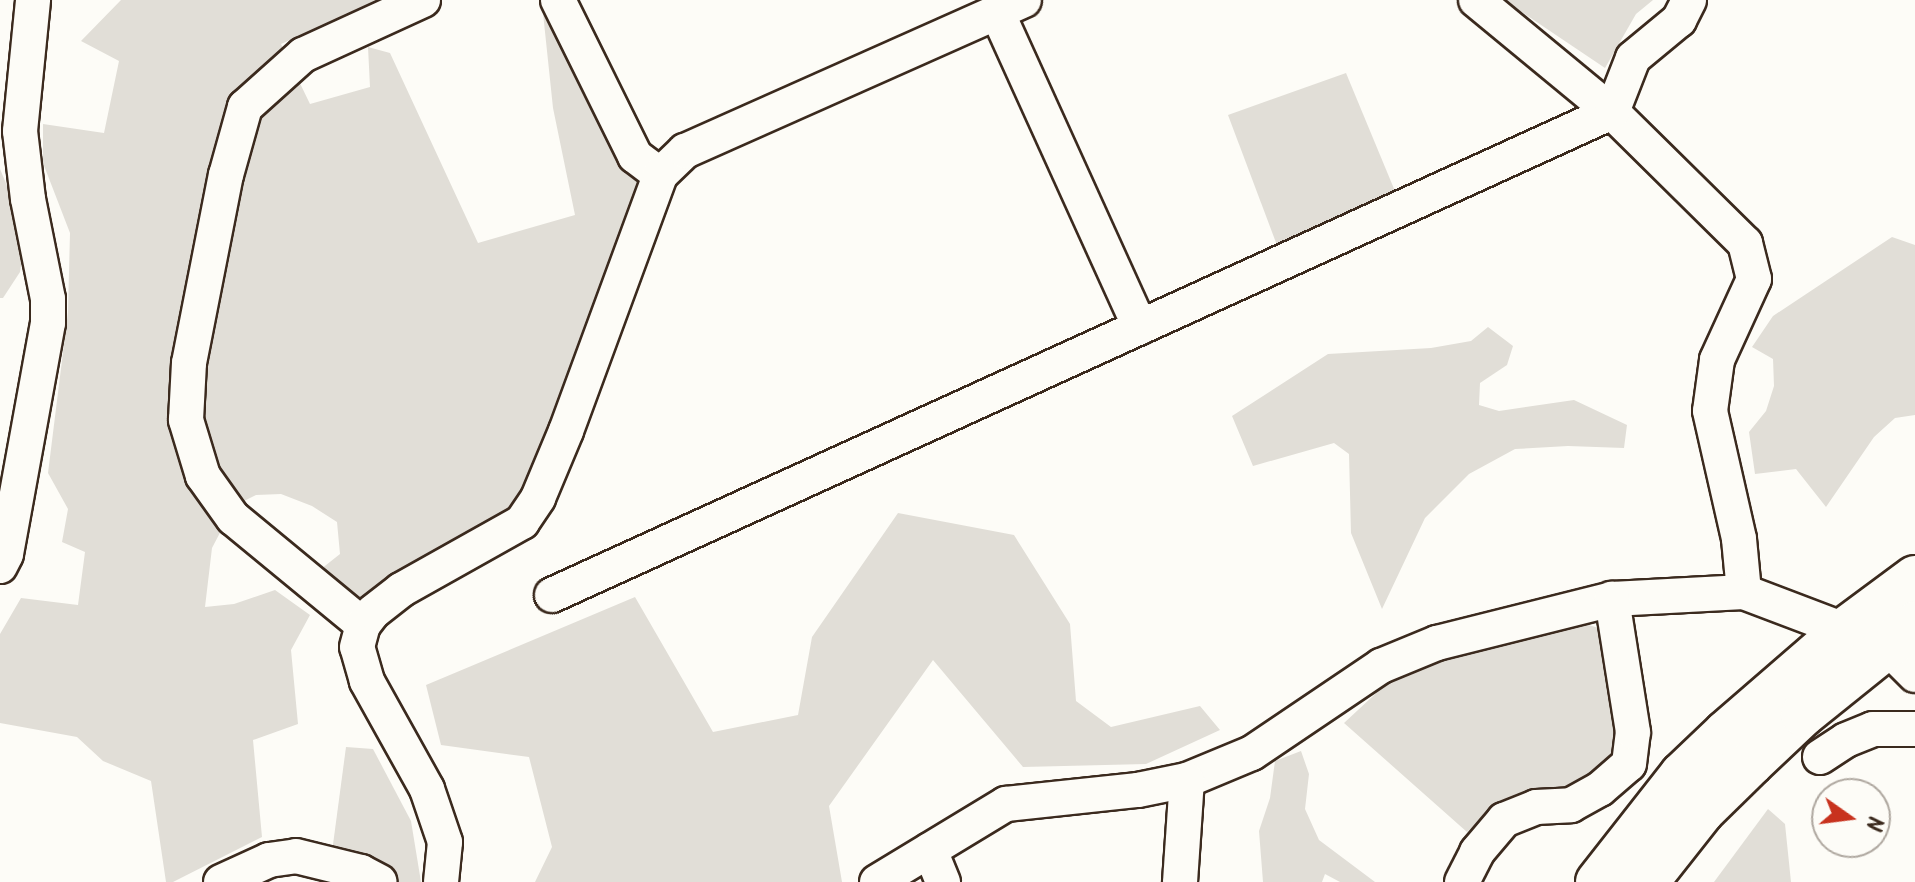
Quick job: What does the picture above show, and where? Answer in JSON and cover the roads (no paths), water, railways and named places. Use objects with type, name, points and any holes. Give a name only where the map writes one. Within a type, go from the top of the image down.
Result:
[{"type":"main road","points":[[1598,882],[1682,775],[1845,630],[1915,578]]},
{"type":"main road","points":[[1646,882],[1702,811],[1803,714],[1905,649]]},
{"type":"street","points":[[0,566],[6,554],[48,323],[48,299],[11,160],[33,0]]},
{"type":"street","points":[[363,625],[233,518],[203,476],[186,420],[189,363],[226,175],[245,107],[303,55],[423,0]]},
{"type":"street","points":[[558,0],[635,156],[660,175]]},
{"type":"street","points":[[1476,0],[1612,112],[1745,243],[1754,279],[1717,360],[1710,411],[1739,539],[1744,592]]},
{"type":"street","points":[[552,595],[1612,112],[1633,58],[1679,20],[1689,0]]},
{"type":"street","points":[[441,882],[445,842],[427,789],[367,681],[357,647],[363,625],[373,612],[401,590],[522,522],[566,431],[660,175],[685,151],[1010,6],[1140,327]]},
{"type":"street","points":[[877,882],[1006,804],[1138,790],[1187,780],[1252,753],[1381,666],[1437,643],[1612,599],[1744,592],[1905,649]]},
{"type":"street","points":[[1462,882],[1477,852],[1504,820],[1536,807],[1571,805],[1600,789],[1629,764],[1633,732],[1612,599]]},
{"type":"street","points":[[1820,757],[1846,740],[1873,729],[1915,729]]},
{"type":"street","points":[[1180,882],[1187,780]]},
{"type":"street","points":[[930,850],[943,882]]},
{"type":"street","points":[[221,882],[269,860],[296,856],[361,872],[380,882]]}]
